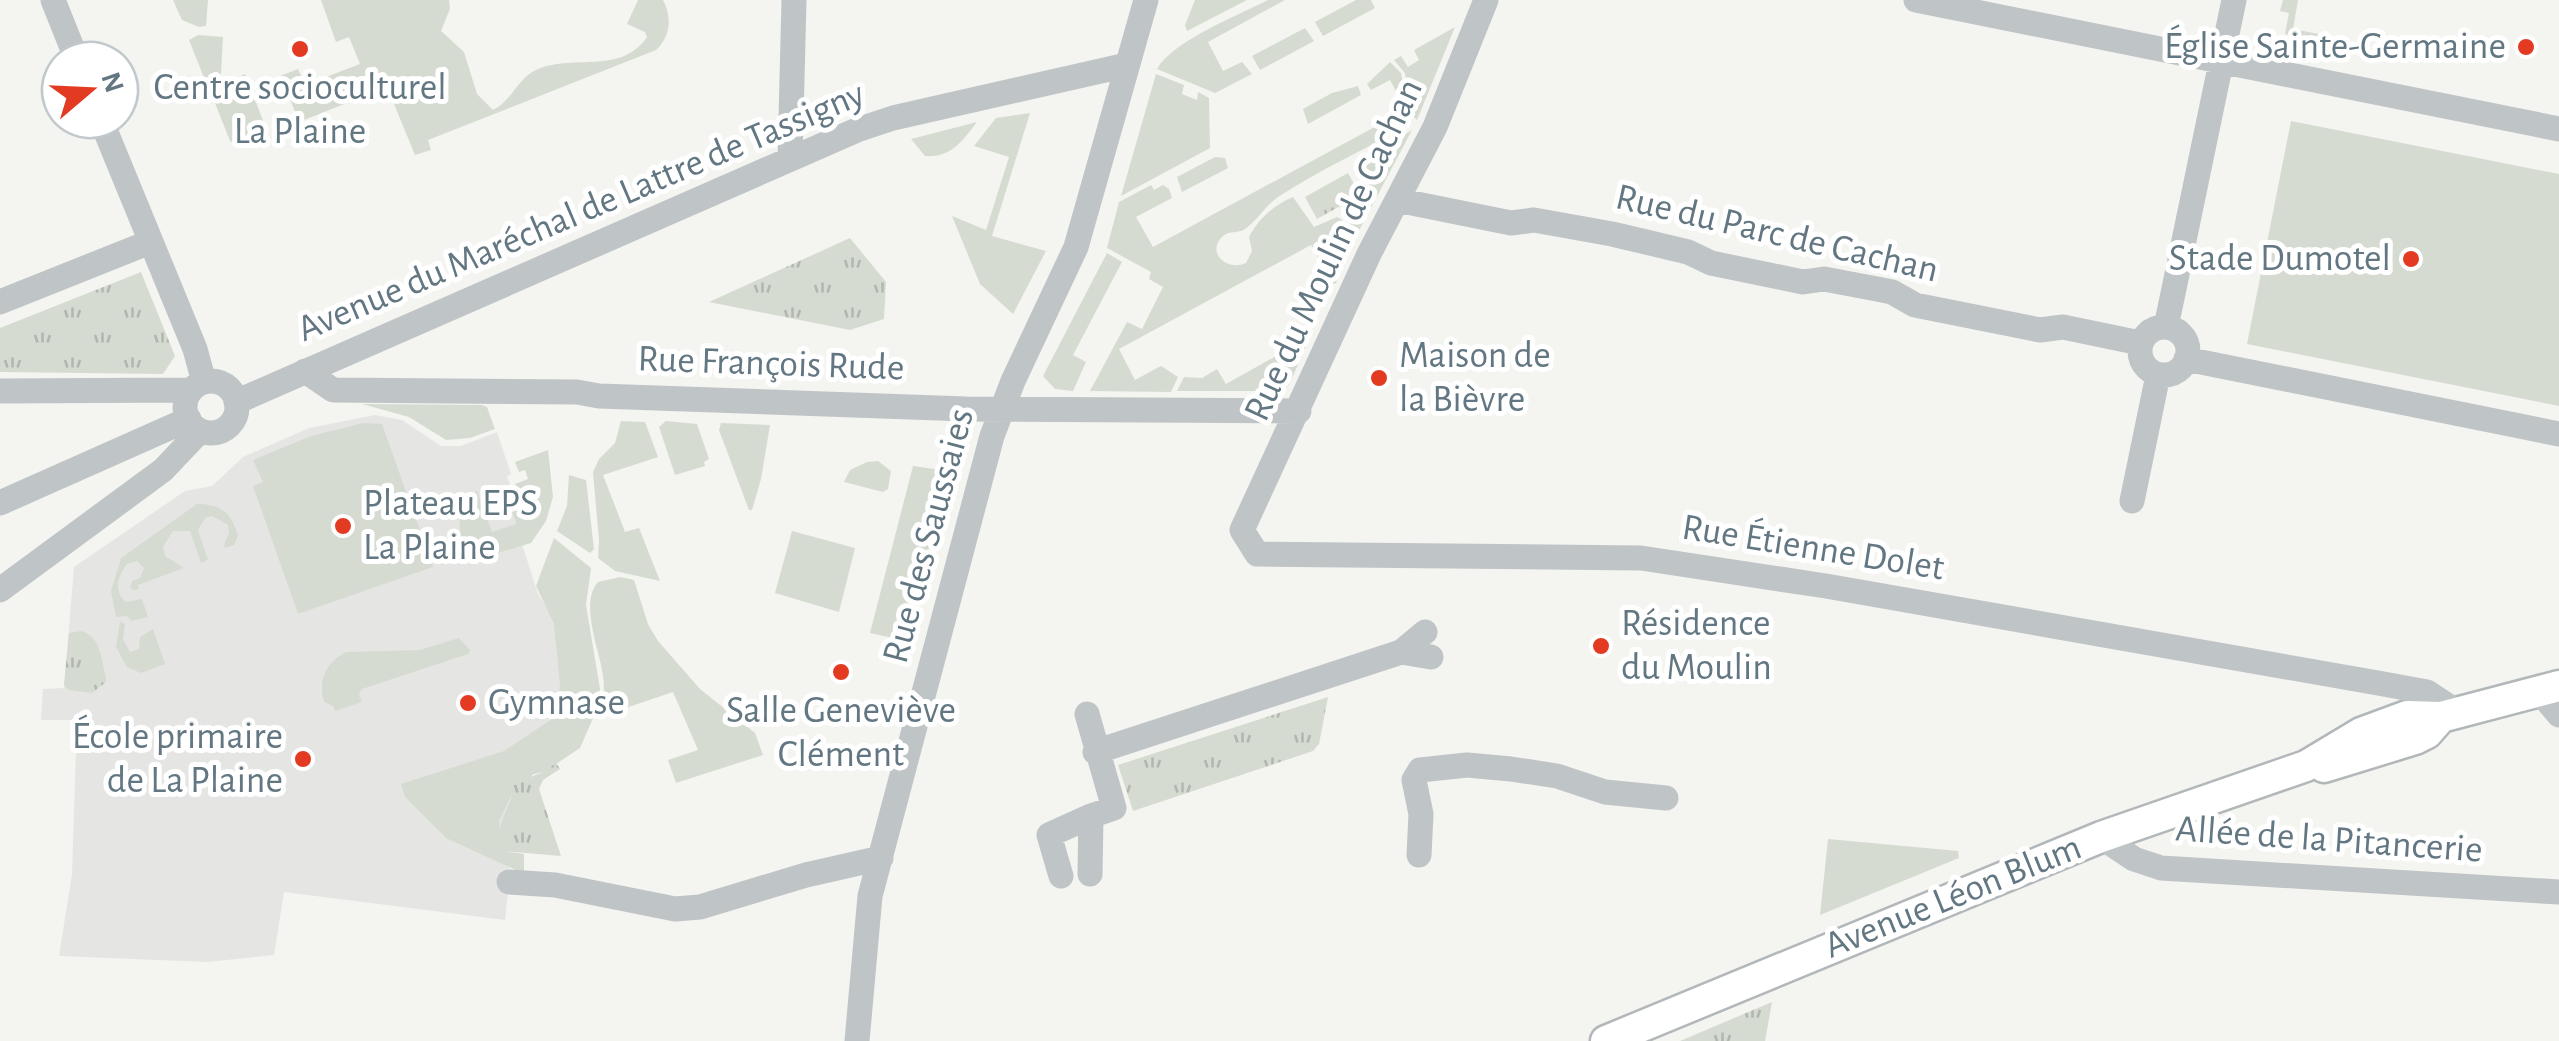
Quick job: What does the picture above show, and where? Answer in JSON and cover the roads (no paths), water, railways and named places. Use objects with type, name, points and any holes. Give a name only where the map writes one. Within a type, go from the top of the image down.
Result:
[{"type":"main road","name":"Avenue Léon Blum","points":[[1606,1041],[2102,836],[2306,766],[2325,752],[2381,725],[2418,714],[2449,714],[2549,688]]},
{"type":"main road","name":"Avenue Léon Blum","points":[[2306,766],[2330,767],[2415,738],[2428,733],[2449,714]]},
{"type":"street","points":[[53,0],[69,40]]},
{"type":"street","points":[[790,158],[794,0]]},
{"type":"street","points":[[1127,65],[1146,0]]},
{"type":"street","name":"Rue du Moulin de Cachan","points":[[1242,530],[1368,254],[1435,127],[1486,0]]},
{"type":"street","points":[[1916,0],[2559,129]]},
{"type":"street","points":[[2166,327],[2234,0]]},
{"type":"street","name":"Avenue du Maréchal de Lattre de Tassigny","points":[[236,402],[790,158],[894,118],[1127,65]]},
{"type":"street","name":"Rue des Saussaies","points":[[857,1041],[870,896],[1002,408],[1076,247],[1127,65]]},
{"type":"street","points":[[109,140],[195,348],[198,386],[185,404],[194,425]]},
{"type":"street","name":"Rue du Parc de Cachan","points":[[1397,200],[1511,223],[1534,220],[1592,230],[1688,252],[1711,263],[1803,282],[1824,279],[1892,292],[1915,305],[2040,330],[2063,328],[2140,343]]},
{"type":"street","points":[[0,302],[150,242]]},
{"type":"street","points":[[2166,327],[2184,338],[2186,359],[2172,374],[2158,375],[2142,363],[2140,343],[2153,329],[2166,327]]},
{"type":"street","points":[[2186,359],[2559,434]]},
{"type":"street","name":"Rue François Rude","points":[[305,371],[333,390],[577,392],[599,396],[1002,408],[1299,411]]},
{"type":"street","points":[[2132,501],[2158,375]]},
{"type":"street","points":[[0,391],[221,383],[236,402],[234,418],[224,430],[216,432],[194,425],[0,503]]},
{"type":"street","points":[[0,590],[163,470],[194,425]]},
{"type":"street","name":"Rue Étienne Dolet","points":[[1242,530],[1257,554],[1642,558],[1843,589],[2427,692],[2449,714]]},
{"type":"street","points":[[1095,752],[1428,644]]},
{"type":"street","points":[[2378,683],[2383,707],[2381,725]]},
{"type":"street","points":[[2549,688],[2559,715]]},
{"type":"street","points":[[1060,876],[1049,834],[1114,808],[1087,714]]},
{"type":"street","points":[[1420,856],[1421,814],[1414,780],[1420,770],[1466,765],[1511,769],[1557,776],[1605,792],[1666,798]]},
{"type":"street","points":[[1090,874],[1091,816]]},
{"type":"street","name":"Allée de la Pitancerie","points":[[2102,836],[2134,859],[2160,868],[2559,892]]},
{"type":"street","points":[[509,882],[556,885],[675,909],[700,907],[881,858]]},
{"type":"place","name":"Église Sainte-Germaine","points":[[2526,47]]},
{"type":"place","name":"Centre socioculturel La Plaine","points":[[300,49]]},
{"type":"place","name":"Stade Dumotel","points":[[2411,259]]},
{"type":"place","name":"Maison de la Bièvre","points":[[1379,378]]},
{"type":"place","name":"Plateau EPS La Plaine","points":[[343,526]]},
{"type":"place","name":"Résidence du Moulin","points":[[1601,646]]},
{"type":"place","name":"Salle Geneviève Clément","points":[[841,672]]},
{"type":"place","name":"Gymnase","points":[[468,703]]},
{"type":"place","name":"École primaire de La Plaine","points":[[303,759]]}]
